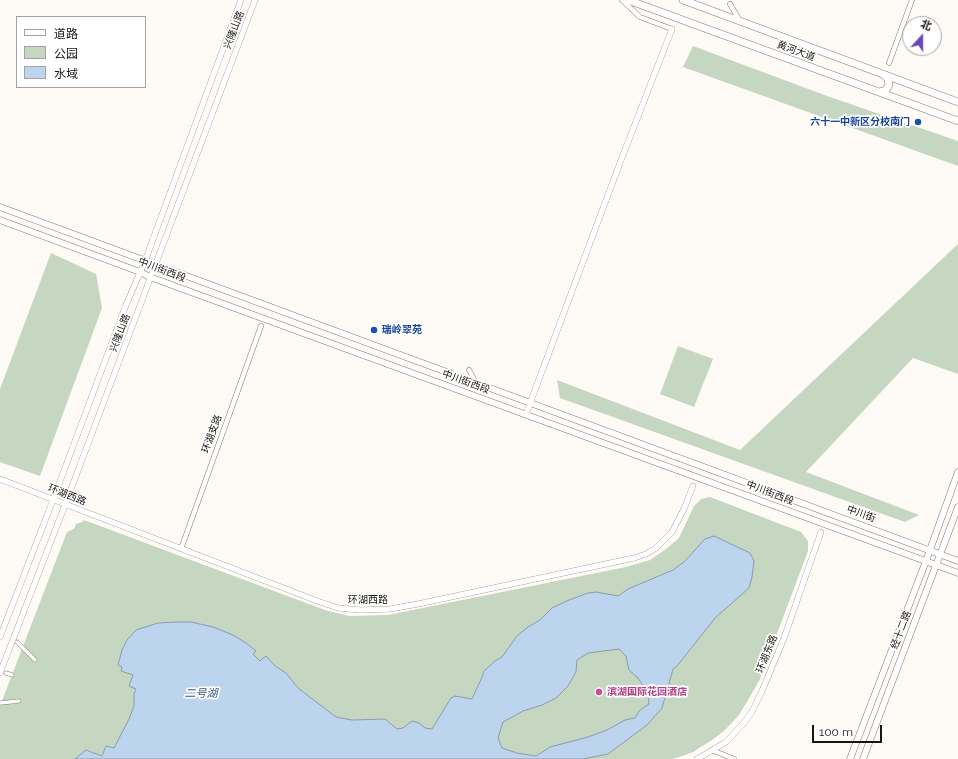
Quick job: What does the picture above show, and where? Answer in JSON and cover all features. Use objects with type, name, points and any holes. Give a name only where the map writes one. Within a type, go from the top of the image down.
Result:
[{"type":"main road","name":"黄河大道","points":[[628,0],[958,121]]},
{"type":"main road","name":"黄河大道","points":[[683,0],[958,102]]},
{"type":"main road","points":[[877,92],[883,92],[888,88],[888,79],[884,74]]},
{"type":"main road","name":"中川街西段","points":[[0,207],[757,487]]},
{"type":"main road","name":"中川街西段","points":[[0,220],[150,277],[937,565]]},
{"type":"main road","points":[[116,263],[122,257],[120,252]]},
{"type":"main road","points":[[850,759],[926,561],[958,472]]},
{"type":"main road","name":"中川街","points":[[757,487],[958,560]]},
{"type":"main road","name":"经十二路","points":[[863,759],[958,507]]},
{"type":"main road","points":[[937,565],[958,573]]},
{"type":"street","name":"兴隆山路","points":[[0,636],[126,306],[145,261],[241,0]]},
{"type":"street","name":"兴隆山路","points":[[3,673],[150,277],[256,0]]},
{"type":"street","points":[[526,414],[672,29],[640,17],[622,0]]},
{"type":"street","points":[[889,63],[912,0]]},
{"type":"street","points":[[730,4],[740,21]]},
{"type":"street","name":"环湖支路","points":[[181,549],[261,326]]},
{"type":"street","points":[[469,370],[476,383]]},
{"type":"street","name":"环湖西路","points":[[0,479],[328,605],[338,608],[360,610],[390,609],[610,564],[646,554],[656,548],[672,532],[684,509],[693,486]]},
{"type":"street","name":"环湖东路","points":[[697,759],[726,742],[752,712],[784,638],[821,532]]},
{"type":"street","points":[[17,642],[35,660]]},
{"type":"street","points":[[3,673],[12,675]]},
{"type":"street","points":[[0,703],[20,700]]},
{"type":"street","points":[[712,750],[734,759]]},
{"type":"green space","points":[[693,46],[827,96],[958,141],[958,166],[683,67]]},
{"type":"green space","points":[[958,244],[958,374],[913,358],[806,472],[919,515],[905,522],[560,398],[557,380],[740,450]]},
{"type":"green space","points":[[51,253],[96,274],[102,308],[40,476],[0,462],[0,389]]},
{"type":"green space","points":[[678,346],[713,359],[694,407],[660,394]]},
{"type":"green space","points":[[710,497],[801,532],[808,541],[808,551],[760,679],[748,700],[739,715],[724,731],[693,752],[672,759],[0,759],[0,706],[67,532],[74,529],[76,524],[84,520],[325,610],[349,616],[388,615],[626,567],[650,560],[679,538],[694,506],[701,499]]},
{"type":"water","name":"二号湖","points":[[714,536],[750,553],[754,561],[749,588],[715,618],[673,669],[662,708],[647,725],[608,754],[583,759],[75,759],[86,750],[102,756],[106,746],[114,748],[129,719],[134,706],[134,694],[136,689],[129,686],[133,675],[121,671],[122,667],[118,665],[122,650],[127,640],[136,630],[158,623],[175,622],[191,622],[213,627],[233,635],[246,643],[256,651],[253,654],[260,661],[266,656],[275,666],[286,673],[298,688],[336,717],[352,720],[385,719],[397,729],[403,728],[412,721],[419,723],[425,728],[432,729],[451,698],[455,696],[472,699],[483,672],[502,657],[517,636],[540,620],[552,608],[588,593],[596,592],[618,596],[628,589],[673,570],[685,561],[705,539]],"holes":[[[619,649],[626,656],[629,670],[638,678],[648,693],[649,704],[640,710],[635,718],[625,720],[607,730],[588,737],[550,747],[536,756],[517,753],[502,748],[498,738],[503,722],[523,711],[542,705],[556,698],[568,686],[576,672],[577,660],[588,653]]]},
{"type":"place","name":"六十一中新区分校南门","points":[[918,122]]},
{"type":"place","name":"瑞岭翠苑","points":[[374,330]]},
{"type":"place","name":"滨湖国际花园酒店","points":[[599,692]]}]
